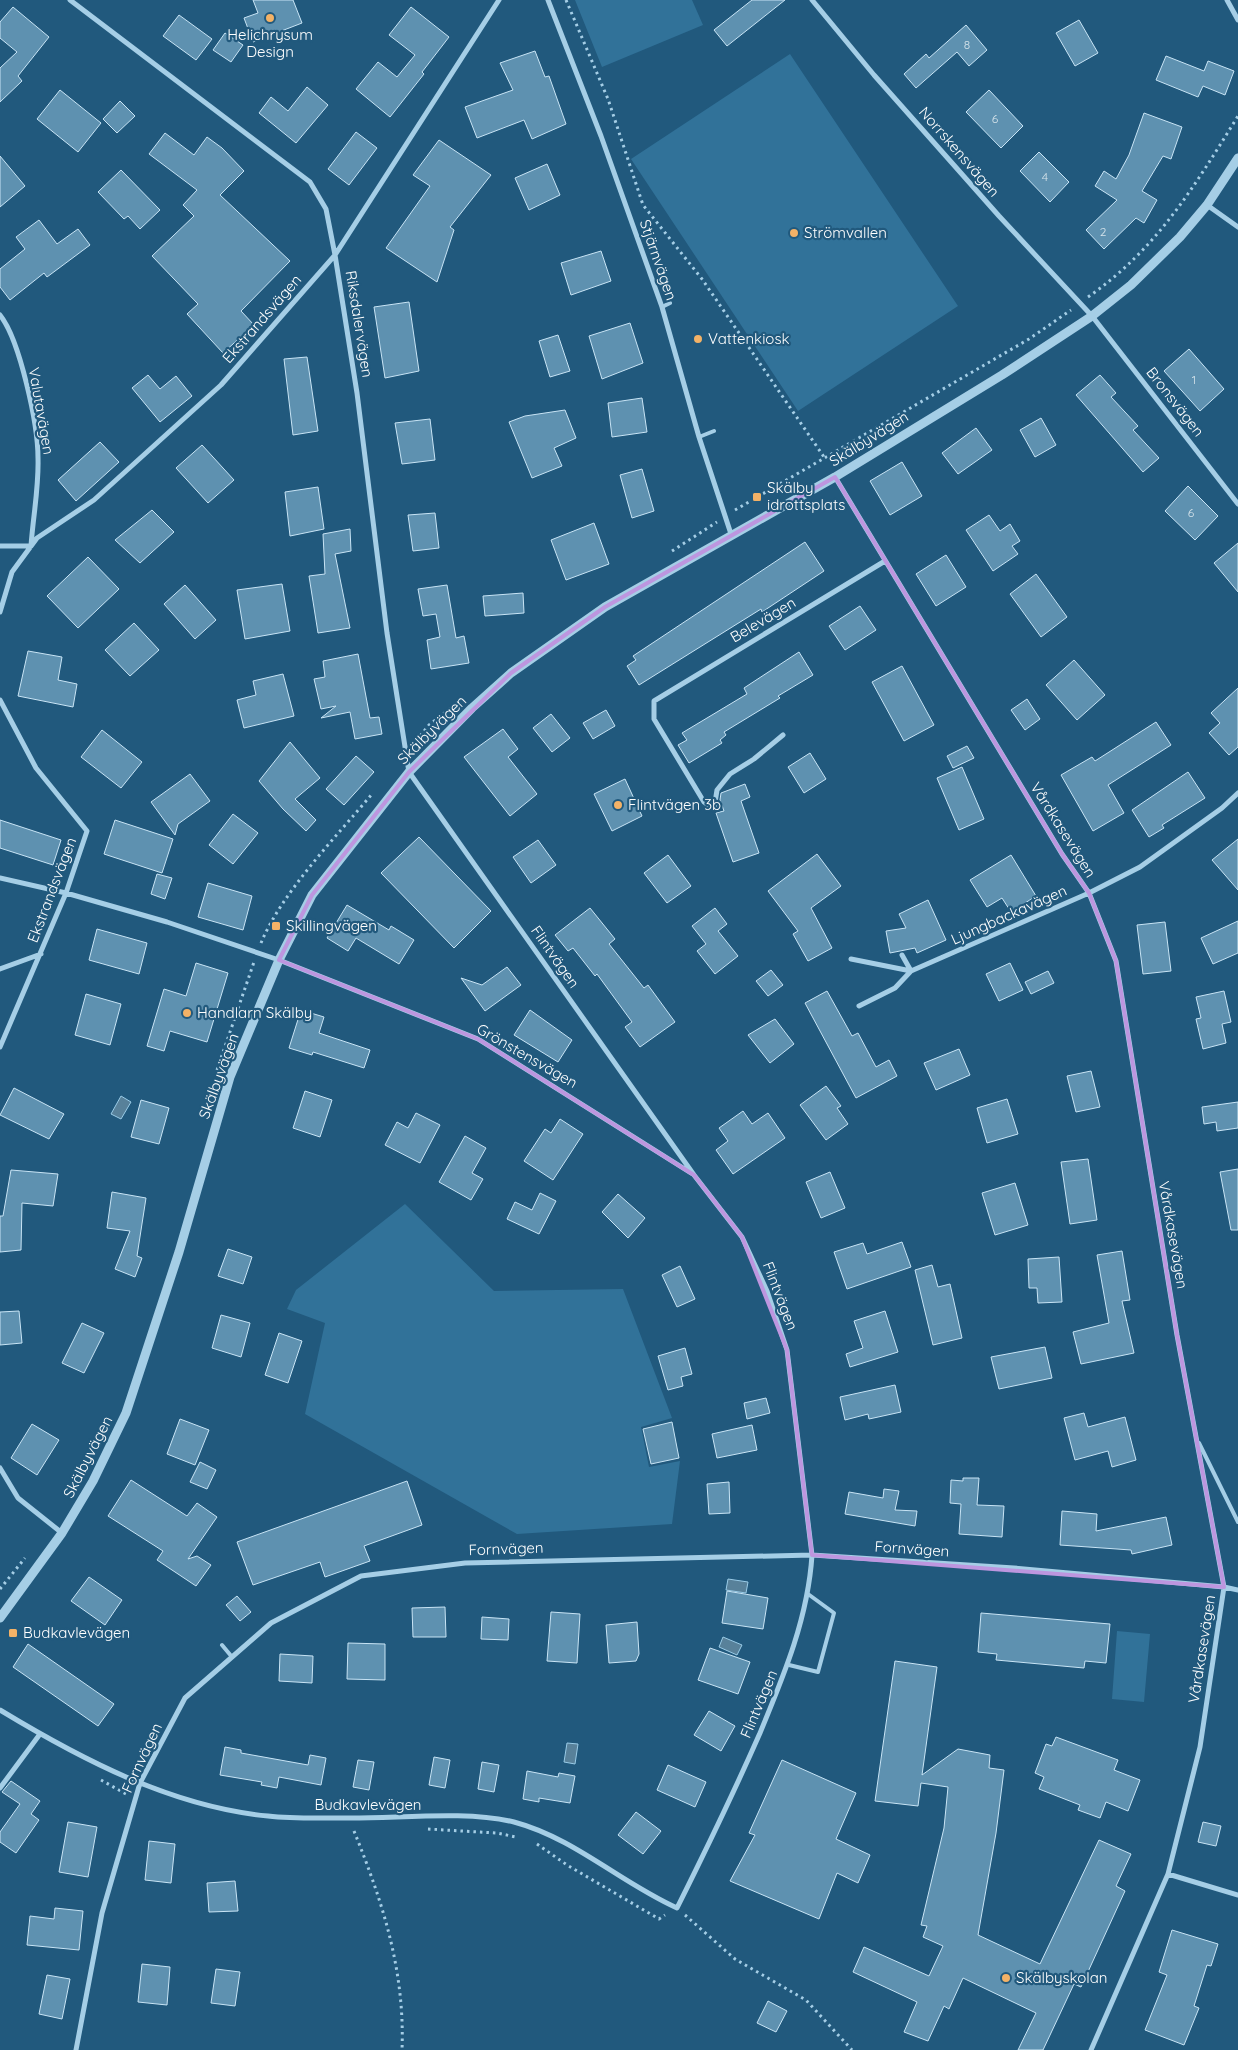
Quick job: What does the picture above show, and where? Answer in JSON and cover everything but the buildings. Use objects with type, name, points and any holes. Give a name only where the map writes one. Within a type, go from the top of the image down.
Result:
[{"type":"street","name":"Riksdalervägen","points":[[70,0],[310,182],[326,210],[336,255],[357,393],[387,633],[409,772]]},
{"type":"street","name":"Ekstrandsvägen","points":[[0,612],[12,572],[37,538],[94,500],[221,385],[336,255],[499,0]]},
{"type":"street","name":"Stjärnvägen","points":[[548,0],[601,136],[662,307],[699,437],[731,534]]},
{"type":"street","name":"Norrskensvägen","points":[[812,0],[927,134],[1092,316]]},
{"type":"street","points":[[1226,0],[1238,20]]},
{"type":"street","name":"Skälbyvägen","points":[[0,1618],[62,1533],[93,1481],[126,1413],[176,1261],[230,1077],[279,960],[312,895],[409,772],[472,708],[511,673],[605,607],[834,477],[1002,375],[1092,316],[1131,285],[1180,237],[1207,205],[1238,158]]},
{"type":"street","points":[[1207,205],[1238,227]]},
{"type":"street","name":"Valutavägen","points":[[0,315],[9,327],[26,384],[38,458],[31,546]]},
{"type":"street","name":"Bronsvägen","points":[[1092,316],[1238,504]]},
{"type":"street","name":"Vårdkasevägen","points":[[834,477],[1062,854],[1089,893],[1116,961],[1174,1316],[1224,1587],[1200,1747],[1168,1874],[1091,2050]]},
{"type":"street","points":[[0,546],[31,546]]},
{"type":"street","name":"Belevägen","points":[[783,735],[754,759],[730,774],[717,790],[714,809],[704,802],[665,740],[654,719],[654,701],[885,561]]},
{"type":"street","name":"Ekstrandsvägen","points":[[0,700],[36,768],[87,831],[66,893],[0,1047]]},
{"type":"street","name":"Flintvägen","points":[[409,772],[694,1175],[742,1237],[767,1291],[787,1350],[812,1555],[808,1594],[789,1665],[736,1789],[677,1908]]},
{"type":"street","name":"Ljungbackavägen","points":[[911,971],[1089,893],[1140,867],[1222,808],[1238,793]]},
{"type":"street","points":[[0,878],[66,893],[167,922],[279,960]]},
{"type":"street","points":[[0,969],[41,954]]},
{"type":"street","points":[[902,955],[911,971]]},
{"type":"street","points":[[851,959],[911,971]]},
{"type":"street","name":"Grönstensvägen","points":[[279,960],[478,1039],[590,1107],[694,1175]]},
{"type":"street","points":[[859,1006],[895,988],[911,971]]},
{"type":"street","points":[[0,1468],[18,1498],[62,1533]]},
{"type":"street","name":"Fornvägen","points":[[76,2050],[102,1913],[140,1783],[185,1698],[271,1623],[361,1576],[464,1563],[812,1555],[1006,1568],[1224,1587],[1238,1590]]},
{"type":"street","name":"Budkavlevägen","points":[[0,1710],[40,1734],[108,1770],[140,1783],[234,1811],[268,1816],[358,1819],[449,1817],[512,1822],[556,1838],[659,1900],[677,1908]]},
{"type":"street","points":[[0,1788],[40,1734]]},
{"type":"street","points":[[1168,1874],[1238,1895]]},
{"type":"lane","points":[[662,307],[670,303]]},
{"type":"lane","points":[[699,437],[714,431]]},
{"type":"lane","points":[[1197,1440],[1238,1522]]},
{"type":"lane","points":[[789,1665],[818,1672],[834,1613],[808,1594]]},
{"type":"lane","points":[[222,1645],[232,1657]]},
{"type":"path","points":[[566,0],[608,99],[643,205],[702,279],[824,457]]},
{"type":"path","points":[[669,554],[725,516],[1029,339],[1111,281],[1163,229],[1185,201],[1238,116]]},
{"type":"path","points":[[406,753],[429,725],[458,702]]},
{"type":"path","points":[[216,1072],[257,952],[269,923],[294,888],[376,789]]},
{"type":"path","points":[[0,1589],[31,1551]]},
{"type":"path","points":[[354,1831],[374,1882],[393,1945],[403,2020],[402,2050]]},
{"type":"path","points":[[677,1908],[735,1959],[806,2000],[852,2050]]},
{"type":"highlighted area","points":[[835,477],[1062,854],[1089,893],[1116,961],[1177,1335],[1224,1587],[812,1555],[787,1350],[742,1237],[694,1175],[478,1039],[279,960],[312,895],[409,772],[511,673],[605,607]]},
{"type":"shaded area","points":[[575,0],[692,0],[703,25],[602,67]]},
{"type":"shaded area","name":"Strömvallen","points":[[790,54],[958,306],[798,411],[631,159]]},
{"type":"shaded area","points":[[121,1096],[131,1102],[121,1119],[111,1114]]},
{"type":"shaded area","points":[[405,1204],[494,1291],[623,1289],[672,1418],[641,1427],[649,1467],[680,1461],[672,1524],[517,1534],[305,1414],[325,1323],[287,1309],[296,1290]]},
{"type":"shaded area","points":[[728,1579],[748,1582],[746,1593],[726,1590]]},
{"type":"shaded area","points":[[1117,1631],[1150,1634],[1144,1702],[1112,1699]]},
{"type":"shaded area","points":[[723,1637],[742,1645],[737,1655],[719,1647]]},
{"type":"shaded area","points":[[567,1743],[578,1744],[575,1764],[564,1762]]},
{"type":"place","name":"Helichrysum Design","points":[[270,18]]},
{"type":"place","name":"Strömvallen","points":[[794,233]]},
{"type":"place","name":"Vattenkiosk","points":[[698,339]]},
{"type":"place","name":"Skälby idrottsplats","points":[[757,497]]},
{"type":"place","name":"Flintvägen 3b","points":[[618,805]]},
{"type":"place","name":"Skillingvägen","points":[[276,926]]},
{"type":"place","name":"Handlarn Skälby","points":[[187,1013]]},
{"type":"place","name":"Budkavlevägen","points":[[13,1633]]},
{"type":"place","name":"Skälbyskolan","points":[[1006,1978]]}]
